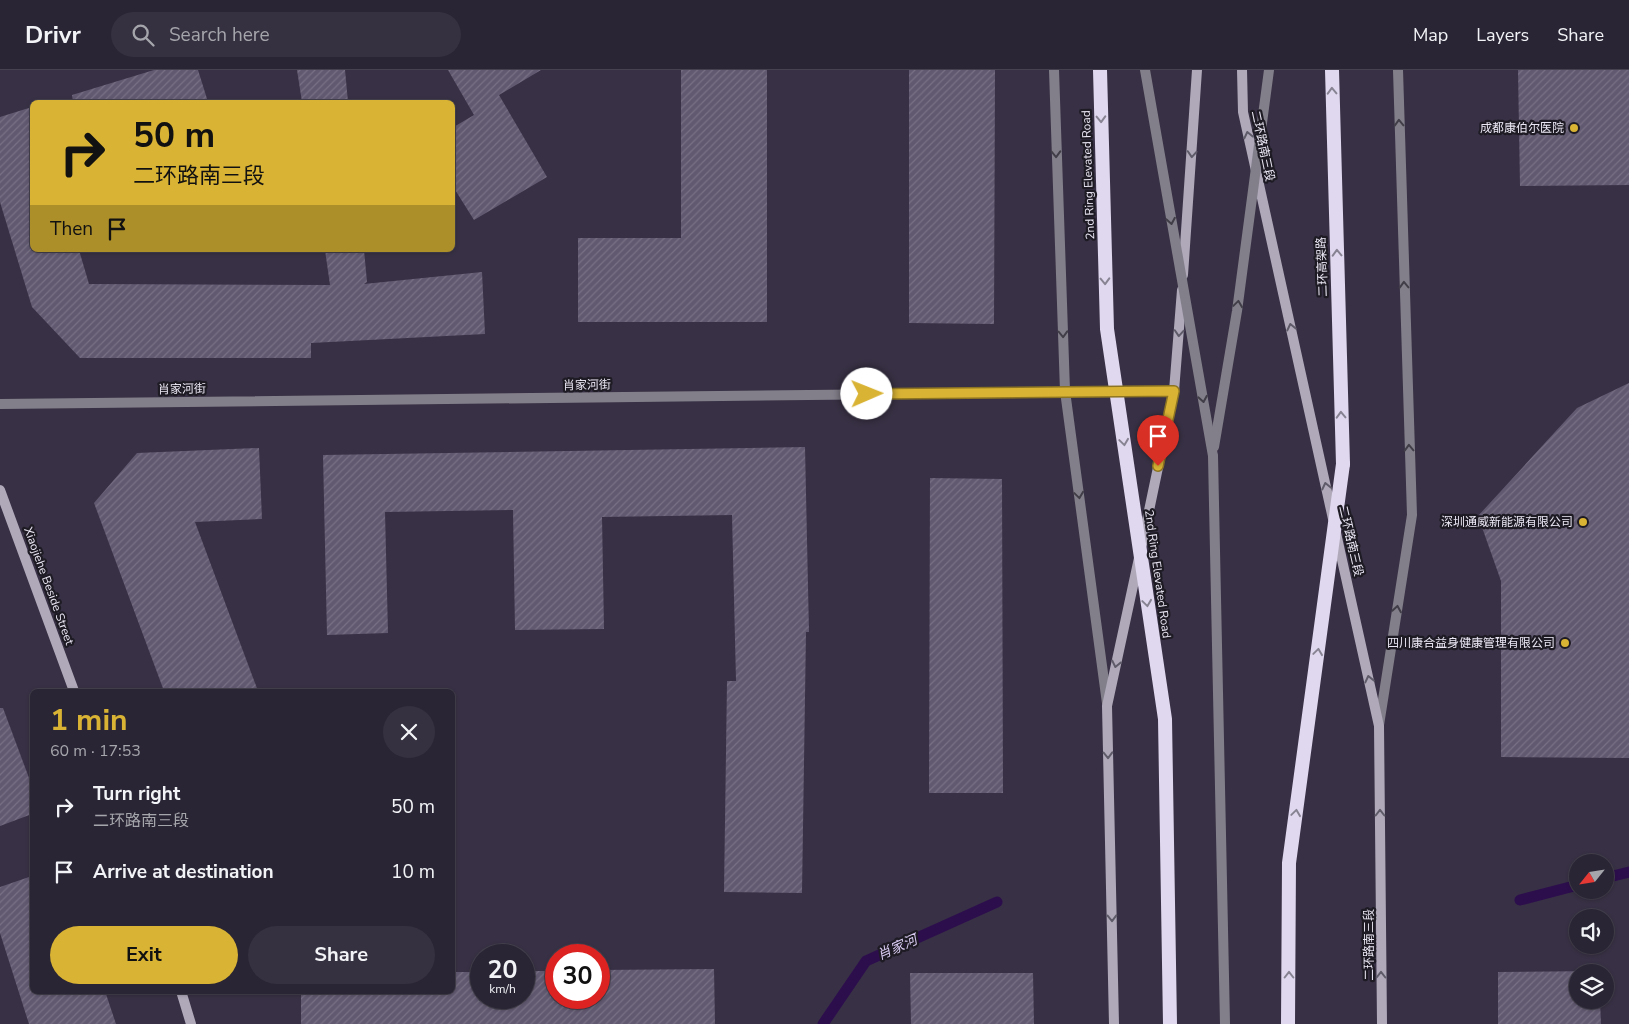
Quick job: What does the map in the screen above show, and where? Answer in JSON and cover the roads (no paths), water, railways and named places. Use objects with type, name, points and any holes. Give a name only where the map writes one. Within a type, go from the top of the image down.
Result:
[{"type":"highway","name":"2nd Ring Elevated Road","points":[[1100,70],[1107,329],[1165,719],[1170,1024]]},
{"type":"highway","name":"二环高架路","points":[[1288,1024],[1289,863],[1343,464],[1332,70]]},
{"type":"main road","points":[[1114,1024],[1107,706],[1174,391],[1198,70]]},
{"type":"main road","name":"二环路南三段","points":[[1242,70],[1243,112],[1379,726],[1382,1024]]},
{"type":"main road","name":"Xiaojiehe Beside Street","points":[[0,490],[73,689]]},
{"type":"main road","points":[[182,994],[191,1024]]},
{"type":"street","points":[[1054,70],[1064,391],[1107,706]]},
{"type":"street","points":[[1145,70],[1213,456],[1224,1024]]},
{"type":"street","points":[[1213,456],[1237,311],[1269,70]]},
{"type":"street","points":[[1379,726],[1412,515],[1398,70]]},
{"type":"street","name":"肖家河街","points":[[0,404],[1174,391]]},
{"type":"waterway","name":"肖家河","points":[[1614,876],[1629,872]]},
{"type":"waterway","name":"肖家河","points":[[1520,900],[1569,887]]},
{"type":"waterway","name":"肖家河","points":[[823,1024],[866,961],[997,902]]},
{"type":"place","name":"成都康伯尔医院","points":[[1574,128]]},
{"type":"place","name":"深圳通威新能源有限公司","points":[[1583,522]]},
{"type":"place","name":"四川康合益身健康管理有限公司","points":[[1565,643]]}]
